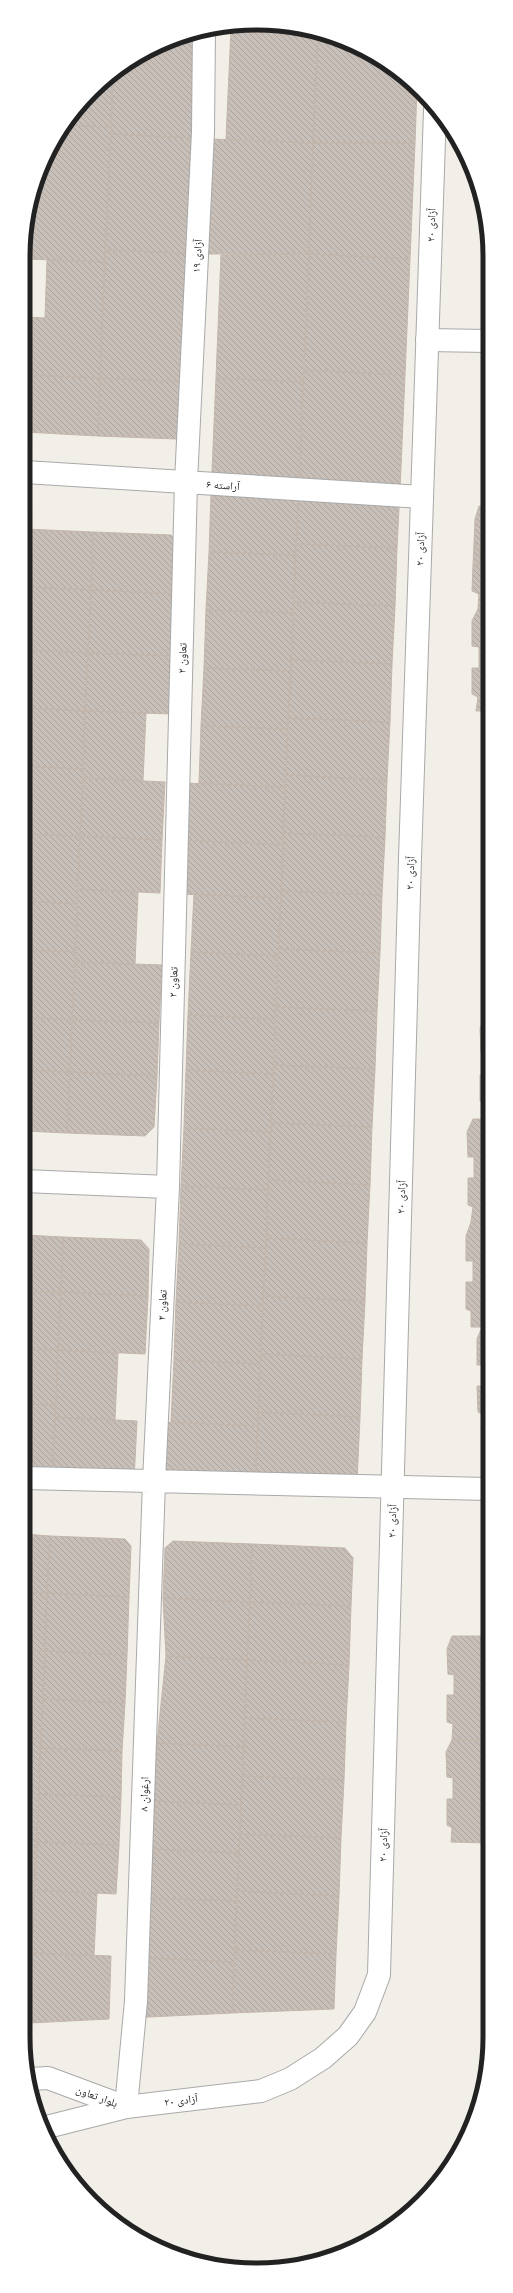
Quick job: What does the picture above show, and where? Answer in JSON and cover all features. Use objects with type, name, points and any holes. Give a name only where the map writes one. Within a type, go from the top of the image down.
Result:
[{"type":"street","name":"آزادی ۱۹","points":[[186,482],[203,132],[204,36]]},
{"type":"street","name":"آزادی ۲۰","points":[[126,2107],[261,2091],[290,2079],[323,2058],[348,2036],[365,2012],[379,1976],[422,497],[435,117]]},
{"type":"street","points":[[427,340],[483,342]]},
{"type":"street","name":"آراسته ۶","points":[[30,472],[422,497]]},
{"type":"street","name":"تعاون ۲","points":[[154,1481],[168,1187],[186,482]]},
{"type":"street","points":[[30,1182],[168,1187]]},
{"type":"street","points":[[30,1478],[483,1489]]},
{"type":"street","name":"ارغوان ۸","points":[[126,2107],[136,2001],[154,1481]]},
{"type":"street","name":"بلوار تعاون","points":[[34,2079],[48,2078],[126,2107]]},
{"type":"street","name":"بلوار تعاون","points":[[49,2127],[126,2107]]},
{"type":"building","points":[[271,30],[301,34],[318,39],[313,143],[226,139],[231,31]]},
{"type":"building","points":[[196,39],[193,138],[111,134],[113,82],[143,60],[156,53]]},
{"type":"building","points":[[318,39],[343,47],[370,60],[406,86],[417,96],[415,143],[313,143]]},
{"type":"building","points":[[113,82],[111,127],[72,125],[96,96]]},
{"type":"building","points":[[72,125],[111,127],[105,262],[30,259],[30,242],[34,212],[42,184],[53,156]]},
{"type":"building","points":[[111,134],[193,138],[187,253],[105,250]]},
{"type":"building","points":[[212,139],[313,143],[309,254],[207,254]]},
{"type":"building","points":[[313,143],[415,143],[410,259],[309,254]]},
{"type":"building","points":[[105,250],[187,253],[187,382],[100,378]]},
{"type":"building","points":[[309,254],[410,259],[405,375],[304,370]]},
{"type":"building","points":[[309,254],[303,382],[216,378],[221,255]]},
{"type":"building","points":[[47,260],[105,262],[100,378],[30,375],[30,317],[45,318]]},
{"type":"building","points":[[304,370],[405,375],[400,490],[299,486]]},
{"type":"building","points":[[30,375],[100,378],[98,436],[30,432]]},
{"type":"building","points":[[100,378],[187,382],[185,430],[176,439],[98,436]]},
{"type":"building","points":[[216,378],[303,382],[298,498],[211,494]]},
{"type":"building","points":[[299,486],[400,490],[397,548],[296,544]]},
{"type":"building","points":[[211,494],[298,498],[296,555],[209,552]]},
{"type":"building","points":[[479,506],[483,506],[483,609],[478,609],[479,594],[472,591],[473,565],[480,565],[480,545],[474,544],[475,519]]},
{"type":"building","points":[[30,529],[93,532],[91,590],[30,587]]},
{"type":"building","points":[[93,532],[171,535],[180,545],[178,594],[91,590]]},
{"type":"building","points":[[296,544],[397,548],[395,606],[294,602]]},
{"type":"building","points":[[474,544],[480,545],[480,565],[473,565]]},
{"type":"building","points":[[209,552],[296,555],[293,613],[206,610]]},
{"type":"building","points":[[30,587],[91,590],[88,653],[30,650]]},
{"type":"building","points":[[91,590],[178,594],[175,656],[88,653]]},
{"type":"building","points":[[294,602],[395,606],[392,664],[291,660]]},
{"type":"building","points":[[478,609],[483,609],[483,711],[476,711],[478,697],[472,694],[472,668],[479,668],[479,647],[472,646],[472,621]]},
{"type":"building","points":[[206,610],[293,613],[291,671],[204,668]]},
{"type":"building","points":[[30,650],[88,653],[85,711],[30,708]]},
{"type":"building","points":[[88,653],[175,656],[172,714],[85,711]]},
{"type":"building","points":[[291,660],[392,664],[390,722],[288,718]]},
{"type":"building","points":[[204,668],[291,671],[288,729],[201,726]]},
{"type":"building","points":[[30,708],[85,711],[83,769],[30,766]]},
{"type":"building","points":[[85,711],[146,713],[143,781],[83,778]]},
{"type":"building","points":[[288,718],[390,722],[387,780],[286,775]]},
{"type":"building","points":[[201,726],[288,729],[285,787],[199,783]]},
{"type":"building","points":[[30,766],[83,769],[80,836],[30,834]]},
{"type":"building","points":[[286,775],[387,780],[385,837],[283,833]]},
{"type":"building","points":[[83,778],[165,782],[162,840],[80,836]]},
{"type":"building","points":[[184,783],[285,787],[283,845],[182,840]]},
{"type":"building","points":[[283,833],[385,837],[382,895],[281,891]]},
{"type":"building","points":[[30,834],[80,836],[77,904],[30,901]]},
{"type":"building","points":[[80,836],[162,840],[160,893],[78,889]]},
{"type":"building","points":[[182,840],[283,845],[281,898],[179,894]]},
{"type":"building","points":[[78,889],[138,892],[135,964],[75,962]]},
{"type":"building","points":[[281,891],[382,895],[380,953],[279,949]]},
{"type":"building","points":[[194,894],[281,898],[278,956],[191,952]]},
{"type":"building","points":[[30,901],[77,904],[75,952],[30,950]]},
{"type":"building","points":[[279,949],[380,953],[377,1011],[276,1007]]},
{"type":"building","points":[[30,950],[75,952],[72,1020],[30,1017]]},
{"type":"building","points":[[191,952],[278,956],[275,1019],[188,1015]]},
{"type":"building","points":[[75,962],[162,965],[159,1023],[72,1020]]},
{"type":"building","points":[[276,1007],[377,1011],[375,1069],[274,1065]]},
{"type":"building","points":[[188,1015],[275,1019],[273,1074],[186,1070]]},
{"type":"building","points":[[30,1017],[72,1020],[70,1072],[30,1070]]},
{"type":"building","points":[[72,1020],[159,1023],[157,1076],[70,1072]]},
{"type":"building","points":[[483,1022],[483,1053],[481,1053],[480,1028]]},
{"type":"building","points":[[274,1065],[375,1069],[372,1127],[271,1123]]},
{"type":"building","points":[[30,1070],[70,1072],[67,1133],[30,1131]]},
{"type":"building","points":[[186,1070],[273,1074],[271,1132],[184,1128]]},
{"type":"building","points":[[70,1072],[157,1076],[154,1127],[145,1136],[67,1133]]},
{"type":"building","points":[[480,1075],[483,1075],[483,1102],[480,1101]]},
{"type":"building","points":[[473,1119],[483,1119],[483,1222],[471,1222],[473,1207],[468,1205],[468,1178],[474,1178],[474,1157],[468,1157],[467,1132]]},
{"type":"building","points":[[271,1123],[372,1127],[370,1185],[268,1180]]},
{"type":"building","points":[[184,1128],[271,1132],[268,1190],[181,1186]]},
{"type":"building","points":[[268,1180],[370,1185],[367,1243],[266,1238]]},
{"type":"building","points":[[181,1186],[268,1190],[266,1248],[179,1244]]},
{"type":"building","points":[[471,1222],[483,1222],[483,1327],[471,1327],[471,1311],[466,1309],[466,1282],[473,1282],[473,1261],[466,1261],[466,1236]]},
{"type":"building","points":[[30,1235],[63,1237],[61,1292],[30,1292]]},
{"type":"building","points":[[63,1237],[141,1240],[149,1249],[148,1296],[61,1292]]},
{"type":"building","points":[[266,1238],[367,1243],[365,1301],[263,1296]]},
{"type":"building","points":[[179,1244],[266,1248],[263,1306],[176,1302]]},
{"type":"building","points":[[30,1292],[61,1292],[58,1350],[30,1350]]},
{"type":"building","points":[[61,1292],[148,1296],[145,1354],[58,1350]]},
{"type":"building","points":[[263,1296],[365,1301],[362,1359],[261,1354]]},
{"type":"building","points":[[176,1302],[263,1306],[260,1364],[174,1360]]},
{"type":"building","points":[[483,1327],[483,1365],[477,1365],[477,1339]]},
{"type":"building","points":[[30,1350],[58,1350],[56,1405],[30,1404]]},
{"type":"building","points":[[58,1350],[118,1353],[115,1420],[55,1417]]},
{"type":"building","points":[[261,1354],[362,1359],[360,1417],[258,1412]]},
{"type":"building","points":[[174,1360],[260,1364],[258,1426],[171,1422]]},
{"type":"building","points":[[477,1386],[483,1386],[483,1415],[478,1412]]},
{"type":"building","points":[[30,1404],[56,1405],[52,1478],[30,1476]]},
{"type":"building","points":[[258,1412],[360,1417],[357,1482],[255,1487]]},
{"type":"building","points":[[483,1415],[483,1430],[481,1430]]},
{"type":"building","points":[[55,1417],[137,1421],[134,1481],[52,1478]]},
{"type":"building","points":[[156,1422],[258,1426],[255,1487],[154,1482]]},
{"type":"building","points":[[30,1534],[50,1536],[47,1593],[30,1592]]},
{"type":"building","points":[[50,1536],[125,1539],[131,1546],[129,1597],[47,1593]]},
{"type":"building","points":[[173,1541],[252,1544],[250,1602],[163,1598],[165,1548]]},
{"type":"building","points":[[483,1542],[483,1570],[482,1570]]},
{"type":"building","points":[[252,1544],[345,1548],[353,1558],[351,1606],[250,1602]]},
{"type":"building","points":[[482,1591],[483,1591],[483,1618]]},
{"type":"building","points":[[30,1592],[47,1593],[45,1651],[30,1650]]},
{"type":"building","points":[[47,1593],[129,1597],[127,1655],[45,1651]]},
{"type":"building","points":[[163,1598],[250,1602],[247,1660],[166,1656]]},
{"type":"building","points":[[250,1602],[351,1606],[349,1665],[247,1660]]},
{"type":"building","points":[[452,1636],[483,1636],[483,1740],[452,1740],[453,1724],[447,1722],[447,1695],[454,1695],[454,1675],[448,1674],[447,1649]]},
{"type":"building","points":[[30,1650],[45,1651],[41,1738],[30,1737]]},
{"type":"building","points":[[45,1651],[127,1655],[125,1703],[43,1699]]},
{"type":"building","points":[[166,1656],[247,1660],[244,1747],[157,1743]]},
{"type":"building","points":[[247,1660],[349,1665],[346,1722],[245,1718]]},
{"type":"building","points":[[43,1699],[125,1703],[122,1751],[40,1748]]},
{"type":"building","points":[[245,1718],[346,1722],[344,1780],[242,1776]]},
{"type":"building","points":[[30,1737],[41,1738],[39,1794],[30,1794]]},
{"type":"building","points":[[452,1740],[483,1740],[483,1843],[451,1842],[452,1828],[447,1825],[447,1799],[453,1799],[453,1778],[447,1777],[446,1752]]},
{"type":"building","points":[[157,1743],[244,1747],[241,1805],[154,1801]]},
{"type":"building","points":[[40,1748],[122,1751],[121,1797],[39,1794]]},
{"type":"building","points":[[242,1776],[344,1780],[341,1838],[240,1834]]},
{"type":"building","points":[[30,1794],[39,1794],[36,1854],[30,1854]]},
{"type":"building","points":[[39,1794],[121,1797],[119,1845],[37,1842]]},
{"type":"building","points":[[154,1801],[241,1805],[239,1853],[152,1849]]},
{"type":"building","points":[[240,1834],[341,1838],[339,1896],[237,1891]]},
{"type":"building","points":[[37,1842],[119,1845],[116,1894],[34,1890]]},
{"type":"building","points":[[152,1849],[239,1853],[237,1901],[150,1898]]},
{"type":"building","points":[[30,1854],[36,1854],[34,1912],[30,1912]]},
{"type":"building","points":[[34,1890],[97,1893],[94,1955],[32,1953]]},
{"type":"building","points":[[237,1891],[339,1896],[336,1954],[235,1950]]},
{"type":"building","points":[[150,1898],[237,1901],[234,1962],[147,1958]]},
{"type":"building","points":[[30,1912],[34,1912],[30,1974]]},
{"type":"building","points":[[235,1950],[336,1954],[334,2009],[232,2013]]},
{"type":"building","points":[[32,1953],[111,1956],[109,2019],[30,2023]]},
{"type":"building","points":[[130,1957],[234,1962],[232,2013],[128,2018]]},
{"type":"building","points":[[30,1974],[31,1974],[30,1998]]}]
